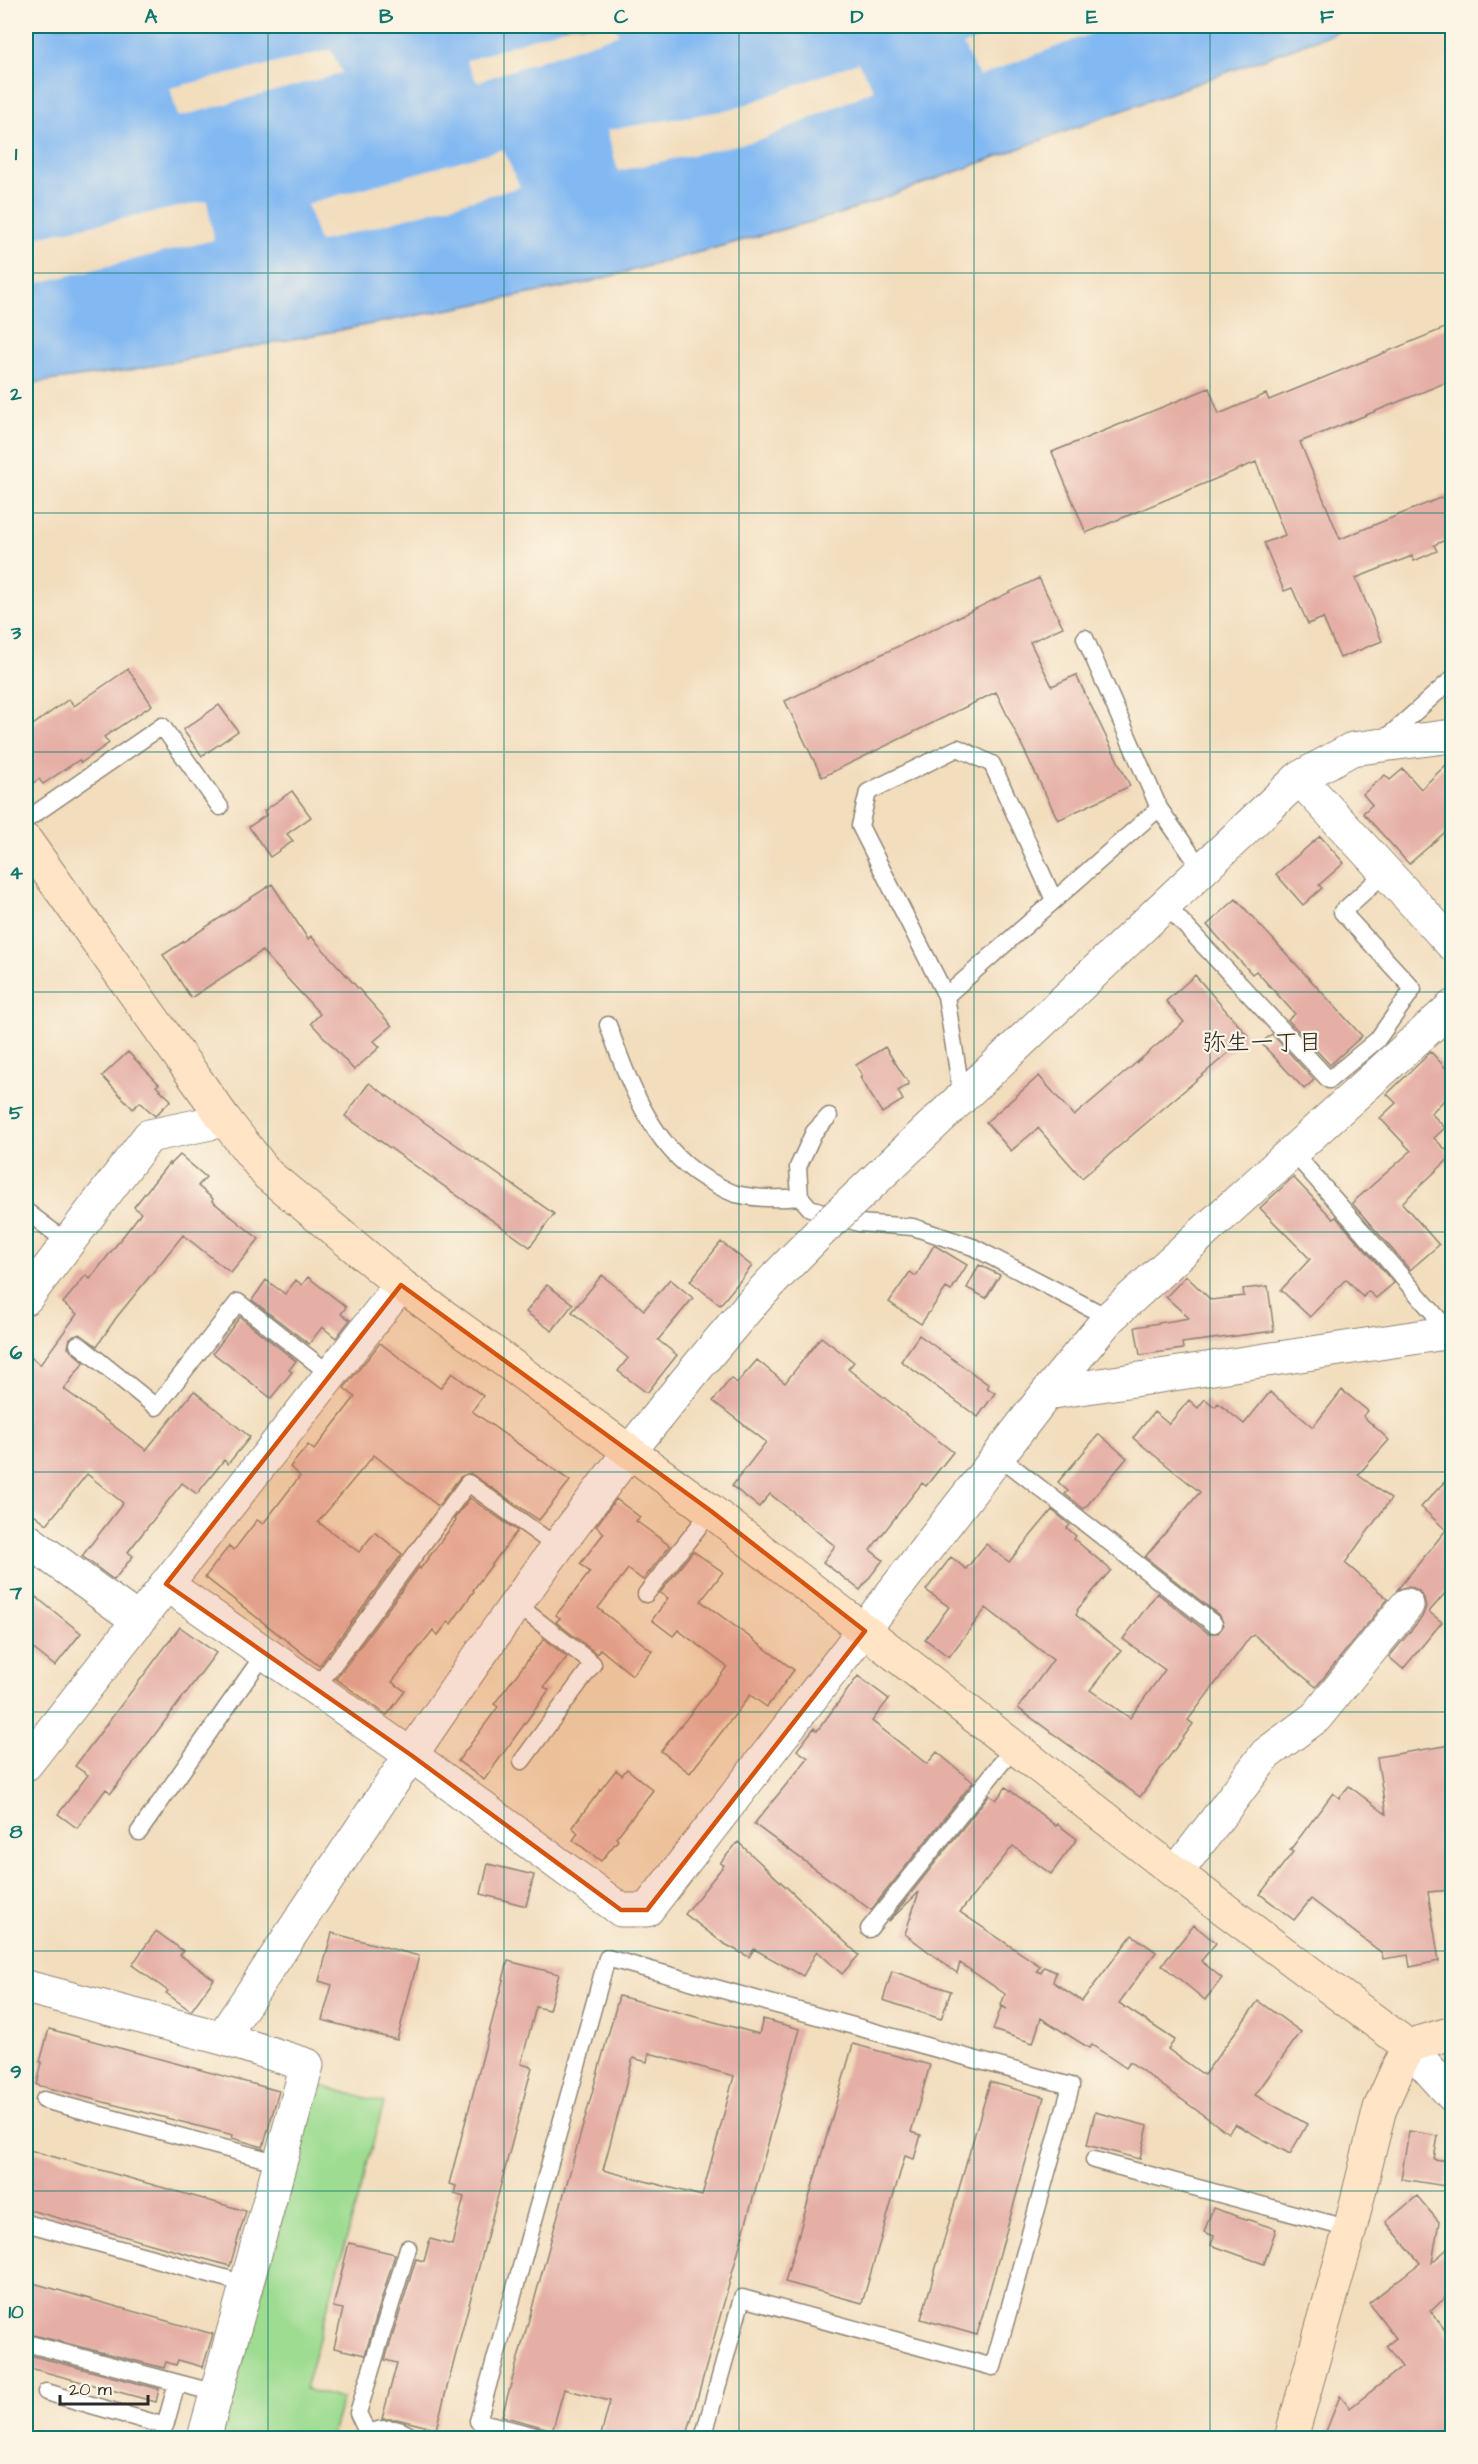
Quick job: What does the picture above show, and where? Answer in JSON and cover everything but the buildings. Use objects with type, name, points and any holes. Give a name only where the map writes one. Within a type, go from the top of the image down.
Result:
[{"type":"street","points":[[222,2038],[515,1603],[630,1450],[739,1318],[821,1231],[1299,778],[1352,749],[1452,735]]},
{"type":"street","points":[[1299,778],[1452,944]]},
{"type":"street","points":[[26,841],[225,1120],[268,1175],[401,1285],[711,1511],[1176,1873],[1408,2046],[1452,2095]]},
{"type":"street","points":[[166,1584],[411,1755],[621,1910],[647,1910],[1047,1393],[1109,1318],[1452,1006]]},
{"type":"street","points":[[28,1288],[68,1243],[149,1136],[225,1120]]},
{"type":"street","points":[[29,1754],[139,1621],[401,1285]]},
{"type":"street","points":[[1047,1393],[1452,1333]]},
{"type":"street","points":[[26,1539],[139,1621]]},
{"type":"street","points":[[1176,1873],[1266,1754],[1316,1717],[1407,1605]]},
{"type":"street","points":[[26,1987],[222,2038],[307,2065],[204,2439]]},
{"type":"street","points":[[1291,2439],[1350,2229],[1380,2108],[1408,2046],[1452,2033]]},
{"type":"lane","points":[[1085,638],[1159,807],[1202,870]]},
{"type":"lane","points":[[1379,744],[1452,678]]},
{"type":"lane","points":[[26,820],[162,726],[220,807]]},
{"type":"lane","points":[[963,1097],[946,996],[860,826],[868,792],[958,748],[992,764],[1054,900]]},
{"type":"lane","points":[[946,996],[1159,807]]},
{"type":"lane","points":[[1165,904],[1329,1080],[1377,1040],[1413,989],[1342,912],[1386,872]]},
{"type":"lane","points":[[608,1025],[630,1083],[659,1137],[698,1175],[734,1194],[774,1199],[800,1197]]},
{"type":"lane","points":[[830,1116],[814,1132],[798,1167],[800,1197],[810,1208],[859,1223],[913,1227],[973,1247],[1109,1318]]},
{"type":"lane","points":[[1293,1152],[1452,1333]]},
{"type":"lane","points":[[26,1210],[68,1243]]},
{"type":"lane","points":[[78,1344],[156,1407],[238,1302],[330,1374]]},
{"type":"lane","points":[[999,1456],[1214,1624]]},
{"type":"lane","points":[[316,1688],[468,1483],[557,1547]]},
{"type":"lane","points":[[646,1594],[711,1511]]},
{"type":"lane","points":[[515,1603],[593,1664],[522,1761]]},
{"type":"lane","points":[[139,1832],[265,1653]]},
{"type":"lane","points":[[869,1929],[1015,1746]]},
{"type":"lane","points":[[543,2439],[478,2421],[607,1958],[1071,2086],[993,2367],[742,2298],[703,2439]]},
{"type":"lane","points":[[44,2100],[280,2163]]},
{"type":"lane","points":[[1094,2160],[1350,2229]]},
{"type":"lane","points":[[26,2223],[246,2284]]},
{"type":"lane","points":[[408,2248],[358,2413],[365,2436],[381,2429],[395,2429],[412,2439]]},
{"type":"lane","points":[[26,2343],[216,2394]]},
{"type":"lane","points":[[46,2392],[165,2426],[177,2383]]},
{"type":"highlighted area","points":[[401,1285],[711,1511],[865,1631],[647,1910],[621,1910],[411,1755],[166,1584]]},
{"type":"green space","points":[[318,2085],[384,2103],[305,2389],[342,2399],[331,2438],[221,2438]]},
{"type":"water","points":[[26,26],[1353,26],[843,213],[582,284],[130,370],[26,384]]},
{"type":"pier","points":[[570,26],[615,26],[619,34],[477,82],[466,61]]},
{"type":"pier","points":[[1015,26],[1111,26],[979,76],[963,45]]},
{"type":"pier","points":[[331,50],[342,73],[178,117],[170,88]]},
{"type":"pier","points":[[858,62],[874,90],[764,139],[618,171],[607,130],[734,109]]},
{"type":"pier","points":[[503,149],[520,187],[319,242],[307,204]]},
{"type":"pier","points":[[207,201],[214,240],[26,286],[26,239]]},
{"type":"district","name":"弥生一丁目","points":[[1262,1042]]}]
